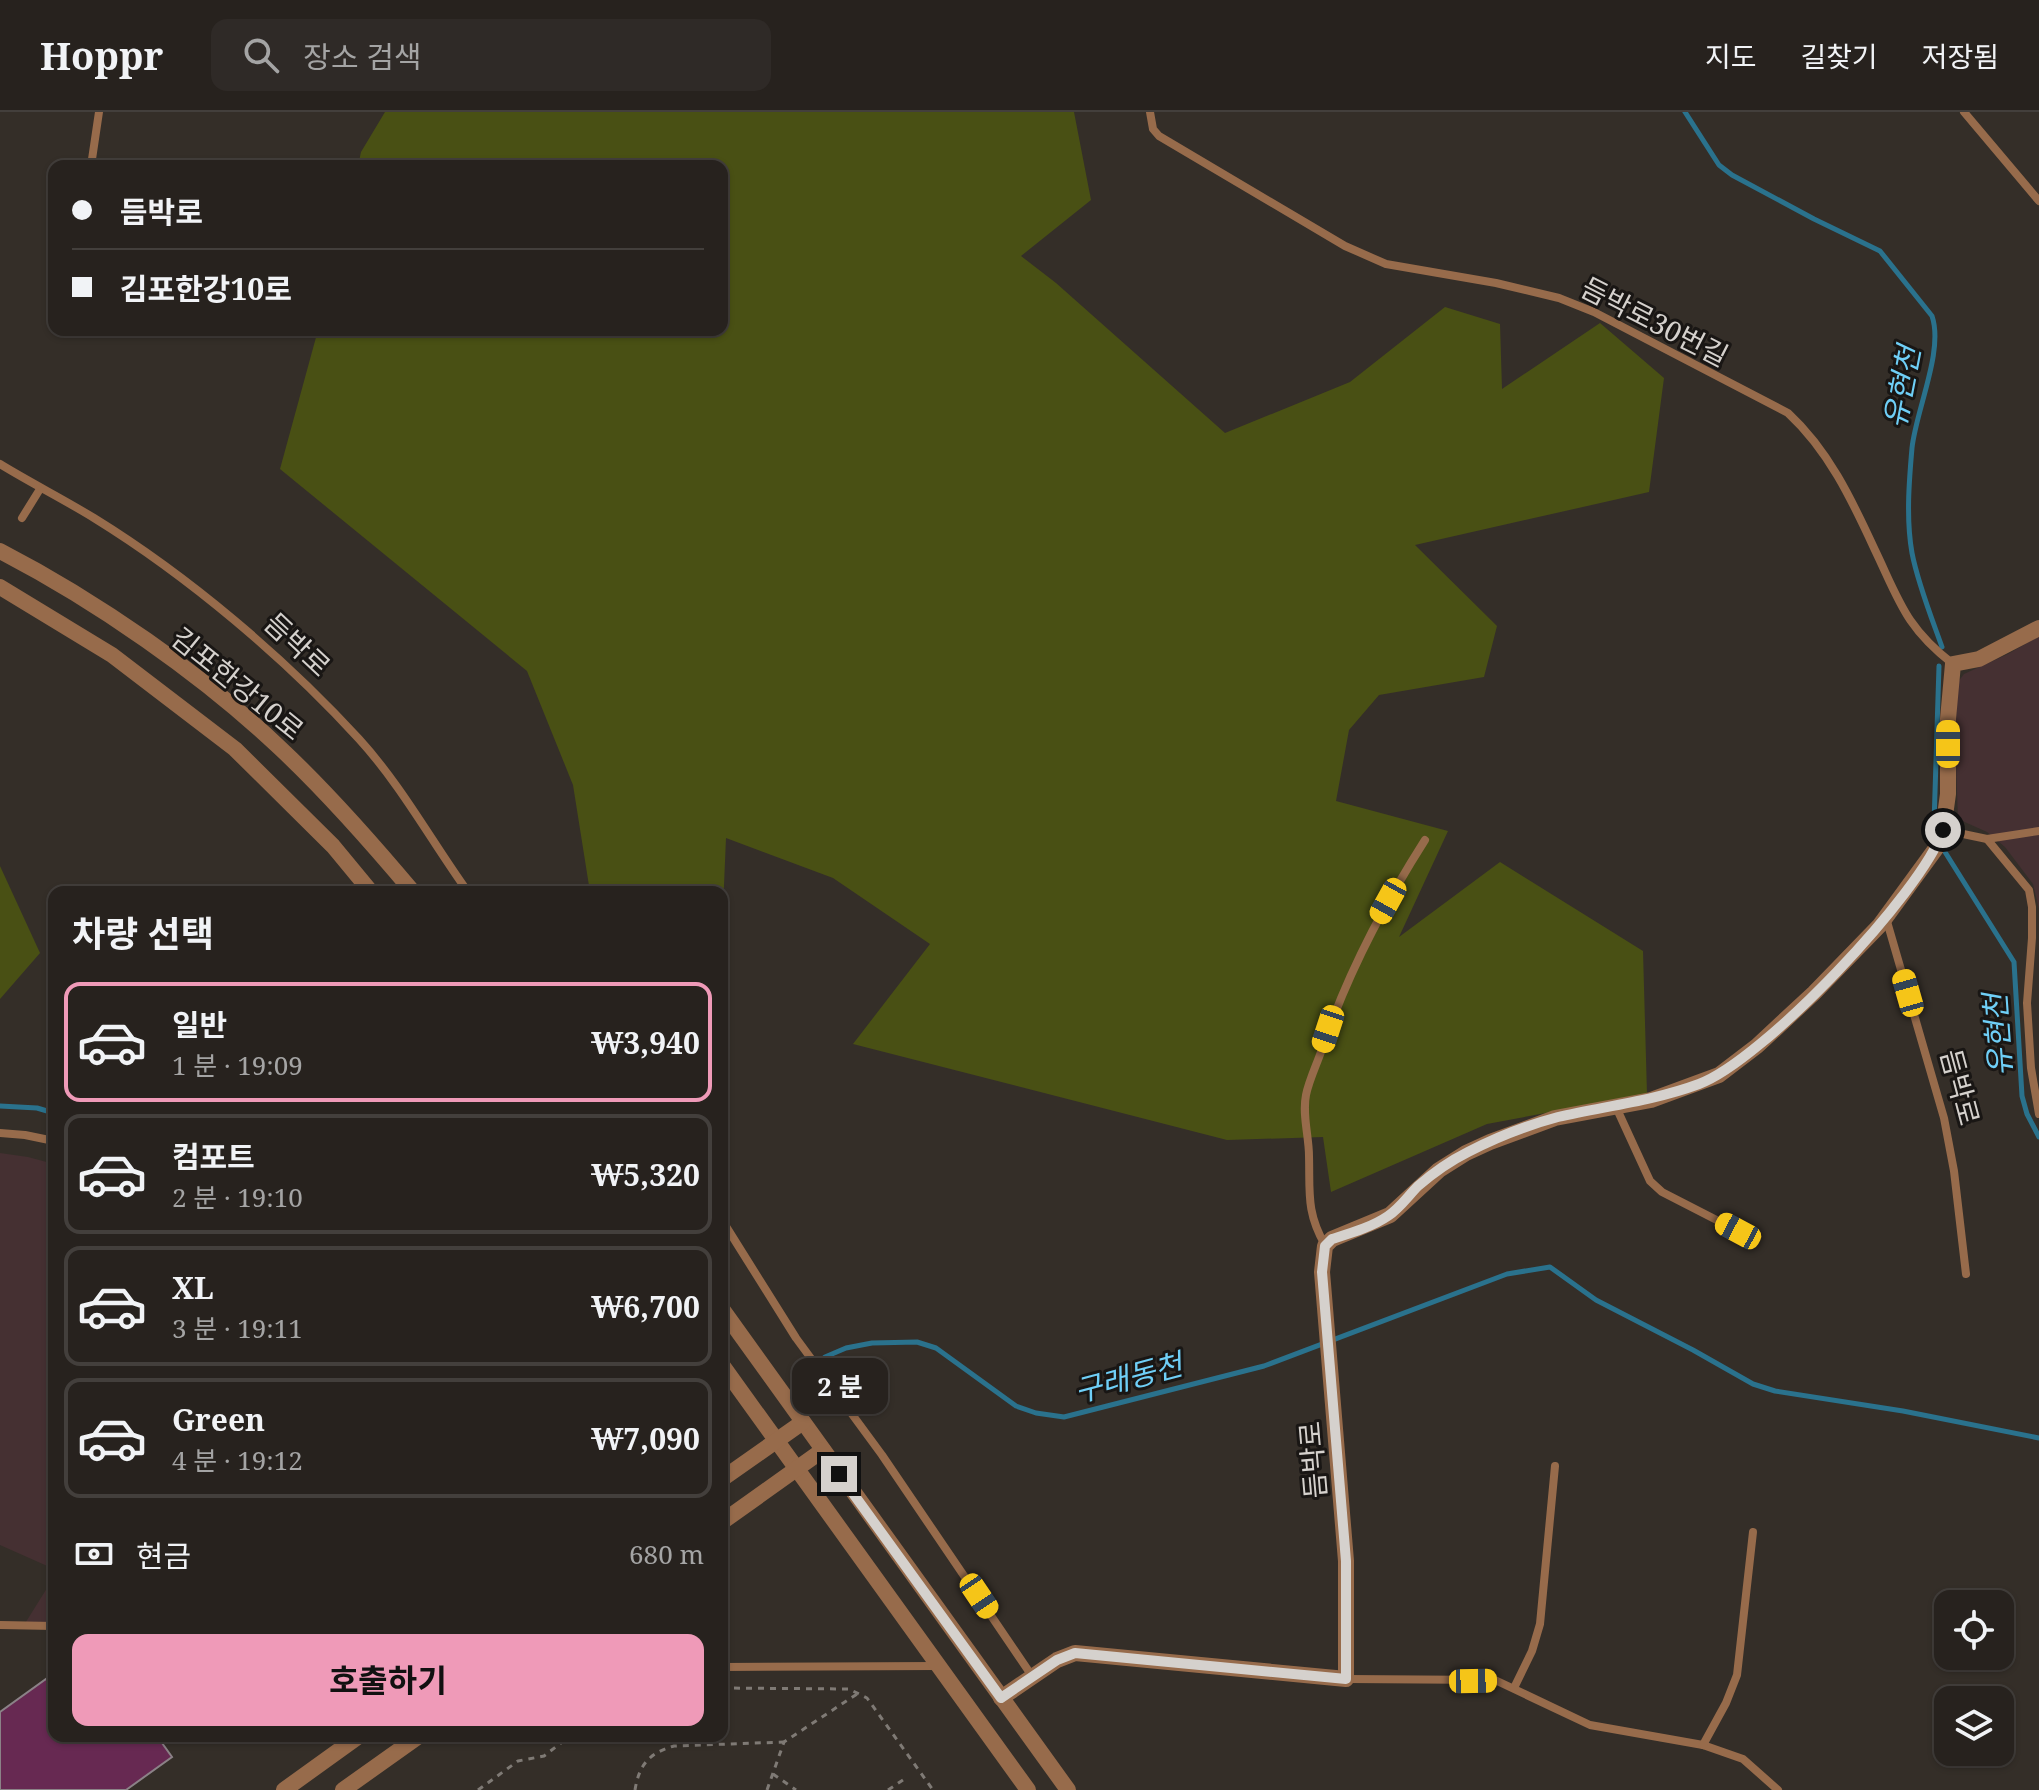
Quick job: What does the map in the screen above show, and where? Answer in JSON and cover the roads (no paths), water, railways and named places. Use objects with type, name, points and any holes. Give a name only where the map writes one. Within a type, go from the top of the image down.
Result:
[{"type":"street","name":"김포한강10로","points":[[0,551],[104,613],[187,670],[232,706],[351,818],[408,886]]},
{"type":"street","name":"김포한강10로","points":[[0,587],[112,655],[235,749],[333,846],[366,886]]},
{"type":"street","points":[[1325,1246],[1332,1239],[1390,1215],[1416,1188],[1466,1153],[1555,1118],[1651,1100],[1702,1083],[1732,1066],[1825,982],[1886,917],[1937,847],[1943,830],[1948,794],[1948,719],[1953,664],[1979,659],[2039,628]]},
{"type":"street","name":"듬박로","points":[[1325,1246],[1322,1272],[1346,1561],[1346,1679]]},
{"type":"street","points":[[728,1317],[1068,1790]]},
{"type":"street","points":[[728,1373],[1028,1790]]},
{"type":"street","points":[[728,1475],[803,1422]]},
{"type":"street","points":[[728,1518],[823,1450]]},
{"type":"street","points":[[1001,1698],[1057,1660],[1075,1653],[1346,1679]]},
{"type":"street","points":[[284,1790],[351,1742]]},
{"type":"street","points":[[343,1790],[411,1742]]},
{"type":"lane","points":[[92,160],[99,112]]},
{"type":"lane","name":"듬박로30번길","points":[[1150,112],[1153,129],[1159,136],[1345,246],[1386,264],[1496,283],[1559,298],[1662,346],[1788,413],[1810,433],[1843,484],[1910,623],[1929,646],[1953,664]]},
{"type":"lane","points":[[1964,112],[2039,201]]},
{"type":"lane","name":"듬박로","points":[[0,464],[93,518],[150,556],[246,631],[361,741],[464,886]]},
{"type":"lane","points":[[22,518],[40,489]]},
{"type":"lane","points":[[1943,830],[1987,839],[2039,831]]},
{"type":"lane","points":[[1987,839],[2029,890],[2035,963],[2027,1003],[2031,1068],[2039,1114]]},
{"type":"lane","points":[[1325,1246],[1313,1225],[1308,1195],[1306,1093],[1337,1004],[1362,948],[1425,840]]},
{"type":"lane","name":"듬박로","points":[[1886,917],[1944,1118],[1954,1171],[1966,1274]]},
{"type":"lane","points":[[1616,1107],[1650,1181],[1662,1192],[1738,1231]]},
{"type":"lane","points":[[0,1133],[48,1140]]},
{"type":"lane","points":[[728,1230],[796,1338],[908,1491],[1033,1677]]},
{"type":"lane","points":[[1514,1688],[1532,1651],[1540,1624],[1555,1466]]},
{"type":"lane","points":[[1703,1745],[1737,1675],[1753,1532]]},
{"type":"lane","points":[[0,1625],[48,1626]]},
{"type":"lane","points":[[728,1667],[940,1666]]},
{"type":"lane","points":[[1346,1679],[1495,1680],[1590,1725],[1703,1745],[1743,1759],[1778,1790]]},
{"type":"waterway","name":"유현천","points":[[1685,112],[1719,165],[1814,219],[1880,251],[1932,316],[1934,346],[1914,433],[1909,514],[1915,565],[1942,647]]},
{"type":"waterway","name":"유현천","points":[[1934,824],[1939,666]]},
{"type":"waterway","name":"유현천","points":[[1945,852],[2014,962],[2022,1096],[2039,1137]]},
{"type":"waterway","name":"구래동천","points":[[0,1106],[48,1111]]},
{"type":"waterway","points":[[825,1357],[846,1348],[872,1343],[917,1342],[936,1348],[1016,1406],[1064,1417],[1264,1366],[1507,1274],[1550,1267],[1596,1300],[1753,1384],[1775,1391],[1903,1411],[2039,1438]]}]
